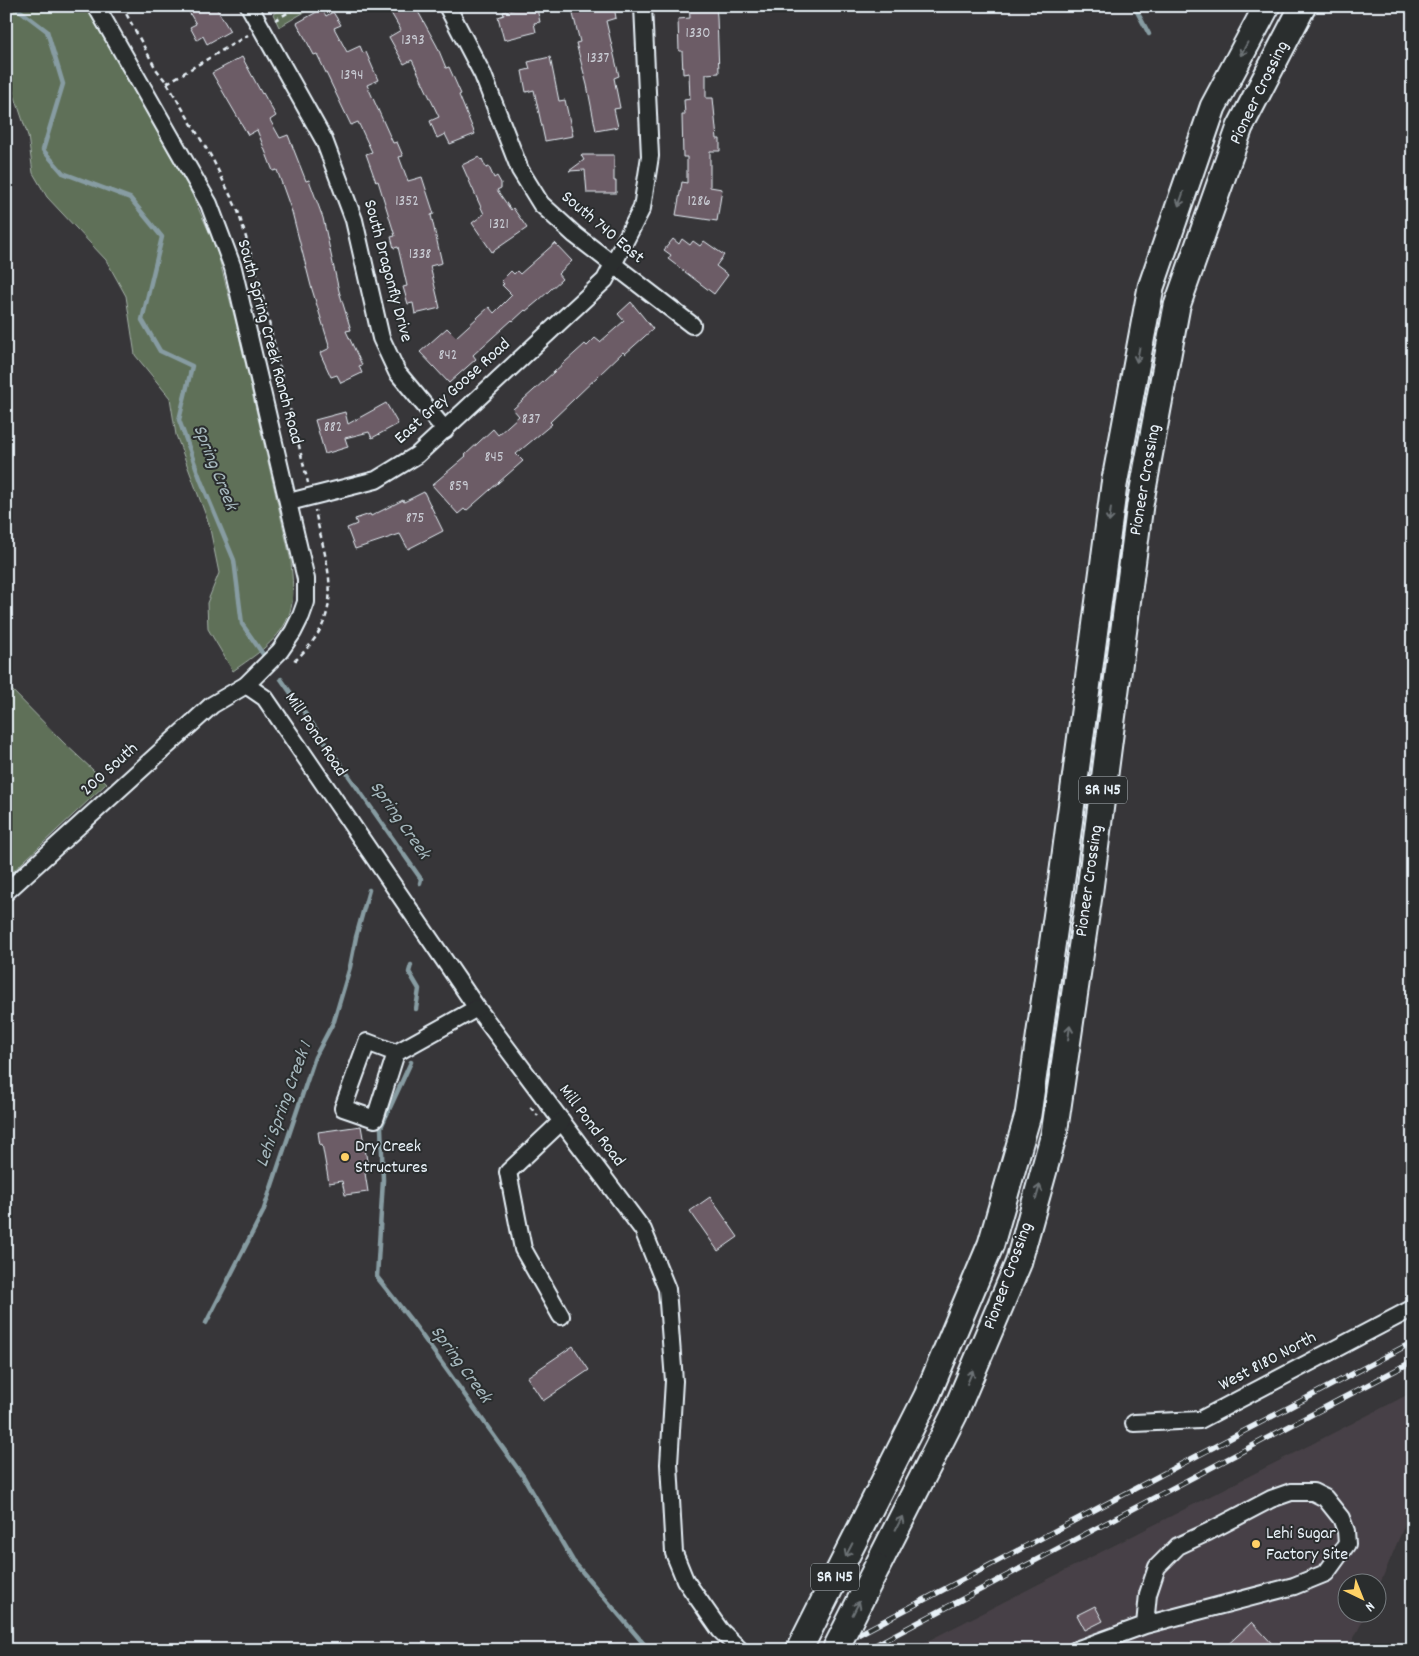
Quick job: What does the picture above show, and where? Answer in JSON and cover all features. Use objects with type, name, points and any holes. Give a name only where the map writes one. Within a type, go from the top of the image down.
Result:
[{"type":"highway","name":"Pioneer Crossing","points":[[799,1650],[927,1396],[991,1244],[1028,1114],[1063,870],[1114,485],[1151,287],[1213,107],[1267,6]]},
{"type":"highway","name":"Pioneer Crossing","points":[[835,1650],[954,1415],[1018,1264],[1054,1134],[1090,890],[1140,505],[1177,306],[1240,127],[1303,6]]},
{"type":"street","name":"South Spring Creek Ranch Road","points":[[96,6],[209,204],[233,268],[306,579],[306,602],[301,616],[280,651]]},
{"type":"street","name":"South Dragonfly Drive","points":[[249,6],[324,140],[354,220],[381,338],[397,372],[446,430]]},
{"type":"street","name":"South 740 East","points":[[447,6],[483,75],[520,170],[541,204],[575,235],[692,325]]},
{"type":"street","name":"East Grey Goose Road","points":[[289,502],[376,480],[417,455],[446,430],[604,280],[642,208],[650,156],[643,6]]},
{"type":"street","name":"200 South","points":[[6,892],[212,705],[246,685],[280,651]]},
{"type":"street","name":"Mill Pond Road","points":[[246,685],[265,698],[478,1008],[643,1230],[667,1289],[674,1381],[668,1464],[674,1553],[685,1580],[720,1630],[740,1650]]},
{"type":"street","points":[[396,1053],[367,1042],[343,1108],[375,1119],[396,1053],[478,1008]]},
{"type":"street","points":[[561,1316],[523,1249],[508,1172],[562,1121]]},
{"type":"street","name":"West 8180 North","points":[[1134,1423],[1200,1420],[1413,1308]]},
{"type":"street","points":[[1076,1650],[1145,1624],[1294,1586],[1326,1573],[1347,1544],[1346,1531],[1341,1518],[1325,1498],[1313,1492],[1291,1492],[1262,1503],[1178,1546],[1157,1567],[1148,1594],[1145,1624]]},
{"type":"path","points":[[272,22],[300,6]]},
{"type":"path","points":[[167,83],[249,35]]},
{"type":"shaded area","name":"Lehi Sugar Factory Site","points":[[1413,1392],[1413,1505],[1384,1574],[1336,1574],[1336,1624],[1361,1624],[1348,1650],[910,1650]]},
{"type":"green space","points":[[6,6],[86,6],[190,190],[216,247],[236,323],[291,561],[293,587],[290,612],[281,630],[266,646],[233,671],[208,629],[207,603],[219,573],[209,524],[176,435],[170,398],[135,355],[126,296],[106,260],[47,197],[33,173],[28,136],[6,70]]},
{"type":"green space","points":[[287,6],[315,6],[279,27],[273,14]]},
{"type":"green space","points":[[6,684],[64,743],[107,783],[6,878]]},
{"type":"building","points":[[199,6],[215,6],[230,31],[207,44],[203,36],[197,40],[190,27],[196,24],[189,12]]},
{"type":"building","points":[[387,6],[415,6],[437,46],[446,68],[449,67],[475,134],[450,144],[445,134],[437,138],[430,121],[439,117],[412,60],[404,64],[389,37],[401,30]]},
{"type":"building","points":[[529,6],[530,11],[537,9],[540,22],[534,23],[536,32],[504,40],[498,17],[504,15],[503,12]]},
{"type":"building","points":[[571,6],[614,6],[616,18],[606,21],[619,76],[614,78],[620,108],[614,109],[618,127],[596,131],[576,43],[580,42]]},
{"type":"building","points":[[689,6],[716,6],[719,73],[706,74],[706,98],[713,98],[717,139],[720,139],[720,151],[710,151],[710,187],[722,189],[717,221],[676,215],[682,182],[687,183],[687,157],[683,157],[682,115],[685,115],[684,100],[690,99],[689,73],[683,74],[682,51],[679,51],[678,19],[690,18]]},
{"type":"building","points":[[322,9],[326,16],[333,12],[341,25],[334,28],[347,52],[360,46],[363,53],[366,52],[378,80],[367,85],[393,143],[397,142],[403,156],[399,157],[408,181],[422,177],[434,214],[431,215],[442,263],[430,266],[440,308],[415,314],[413,303],[408,304],[403,287],[407,286],[398,247],[394,248],[391,237],[395,236],[378,181],[376,182],[366,154],[372,152],[358,122],[351,125],[317,54],[314,55],[297,23]]},
{"type":"building","points":[[242,57],[276,116],[270,120],[280,138],[288,135],[306,181],[309,180],[323,218],[339,291],[351,330],[346,331],[362,365],[359,366],[362,373],[341,383],[337,375],[331,377],[320,353],[330,348],[311,286],[292,212],[277,170],[273,171],[257,130],[248,135],[212,73]]},
{"type":"building","points":[[550,57],[559,101],[565,100],[573,136],[545,141],[534,90],[526,92],[522,71],[530,69],[528,62]]},
{"type":"building","points":[[581,155],[614,155],[616,193],[587,193],[585,170],[569,171],[584,160]]},
{"type":"building","points":[[479,157],[486,168],[489,167],[494,178],[497,176],[501,183],[501,188],[497,190],[527,228],[492,252],[472,223],[484,214],[462,165]]},
{"type":"building","points":[[673,239],[679,244],[682,239],[690,245],[693,241],[700,246],[704,241],[724,255],[716,266],[728,275],[714,294],[668,259],[671,255],[664,250]]},
{"type":"building","points":[[555,243],[572,261],[558,274],[562,279],[473,355],[476,359],[449,383],[420,352],[447,328],[456,337],[489,307],[494,313],[512,295],[502,285],[504,284],[501,281],[511,271],[514,274],[517,271],[520,274]]},
{"type":"building","points":[[631,302],[653,329],[625,354],[623,352],[550,422],[552,424],[516,454],[523,461],[466,511],[464,509],[458,514],[432,485],[466,456],[493,429],[498,435],[519,416],[513,409],[585,344],[587,346],[595,338],[600,342],[624,321],[618,314]]},
{"type":"building","points":[[386,403],[398,424],[372,438],[369,432],[345,438],[348,447],[325,454],[315,420],[345,412],[348,424]]},
{"type":"building","points":[[424,492],[443,531],[408,549],[400,534],[355,549],[347,528],[357,524],[355,519],[370,514],[371,516]]},
{"type":"building","name":"Dry Creek Structures","points":[[361,1126],[369,1172],[365,1173],[368,1192],[345,1195],[342,1181],[329,1183],[318,1132]]},
{"type":"building","points":[[710,1197],[738,1237],[718,1251],[690,1211]]},
{"type":"building","points":[[573,1346],[589,1370],[543,1401],[527,1377]]},
{"type":"building","points":[[1095,1606],[1103,1621],[1085,1630],[1077,1615]]},
{"type":"building","points":[[1252,1622],[1278,1650],[1222,1650]]},
{"type":"waterway","name":"Spring Creek","points":[[14,6],[47,31],[63,84],[43,150],[63,173],[130,198],[162,237],[142,320],[160,351],[192,366],[179,420],[201,481],[234,560],[242,624],[265,657]]},
{"type":"waterway","points":[[1134,6],[1149,34]]},
{"type":"waterway","name":"Spring Creek","points":[[281,679],[421,879],[420,883]]},
{"type":"waterway","name":"Lehi Spring Creek 1","points":[[206,1323],[263,1212],[315,1057],[334,1021],[350,967],[369,890]]},
{"type":"waterway","name":"Spring Creek","points":[[411,965],[409,972],[419,989],[416,1009]]},
{"type":"waterway","name":"Spring Creek","points":[[411,1062],[381,1127],[383,1180],[377,1277],[413,1323],[523,1476],[573,1561],[649,1650]]},
{"type":"railway","points":[[829,1650],[1413,1342]]},
{"type":"railway","points":[[866,1650],[1413,1361]]},
{"type":"place","name":"Dry Creek Structures","points":[[345,1157]]},
{"type":"place","name":"Lehi Sugar Factory Site","points":[[1256,1544]]}]
